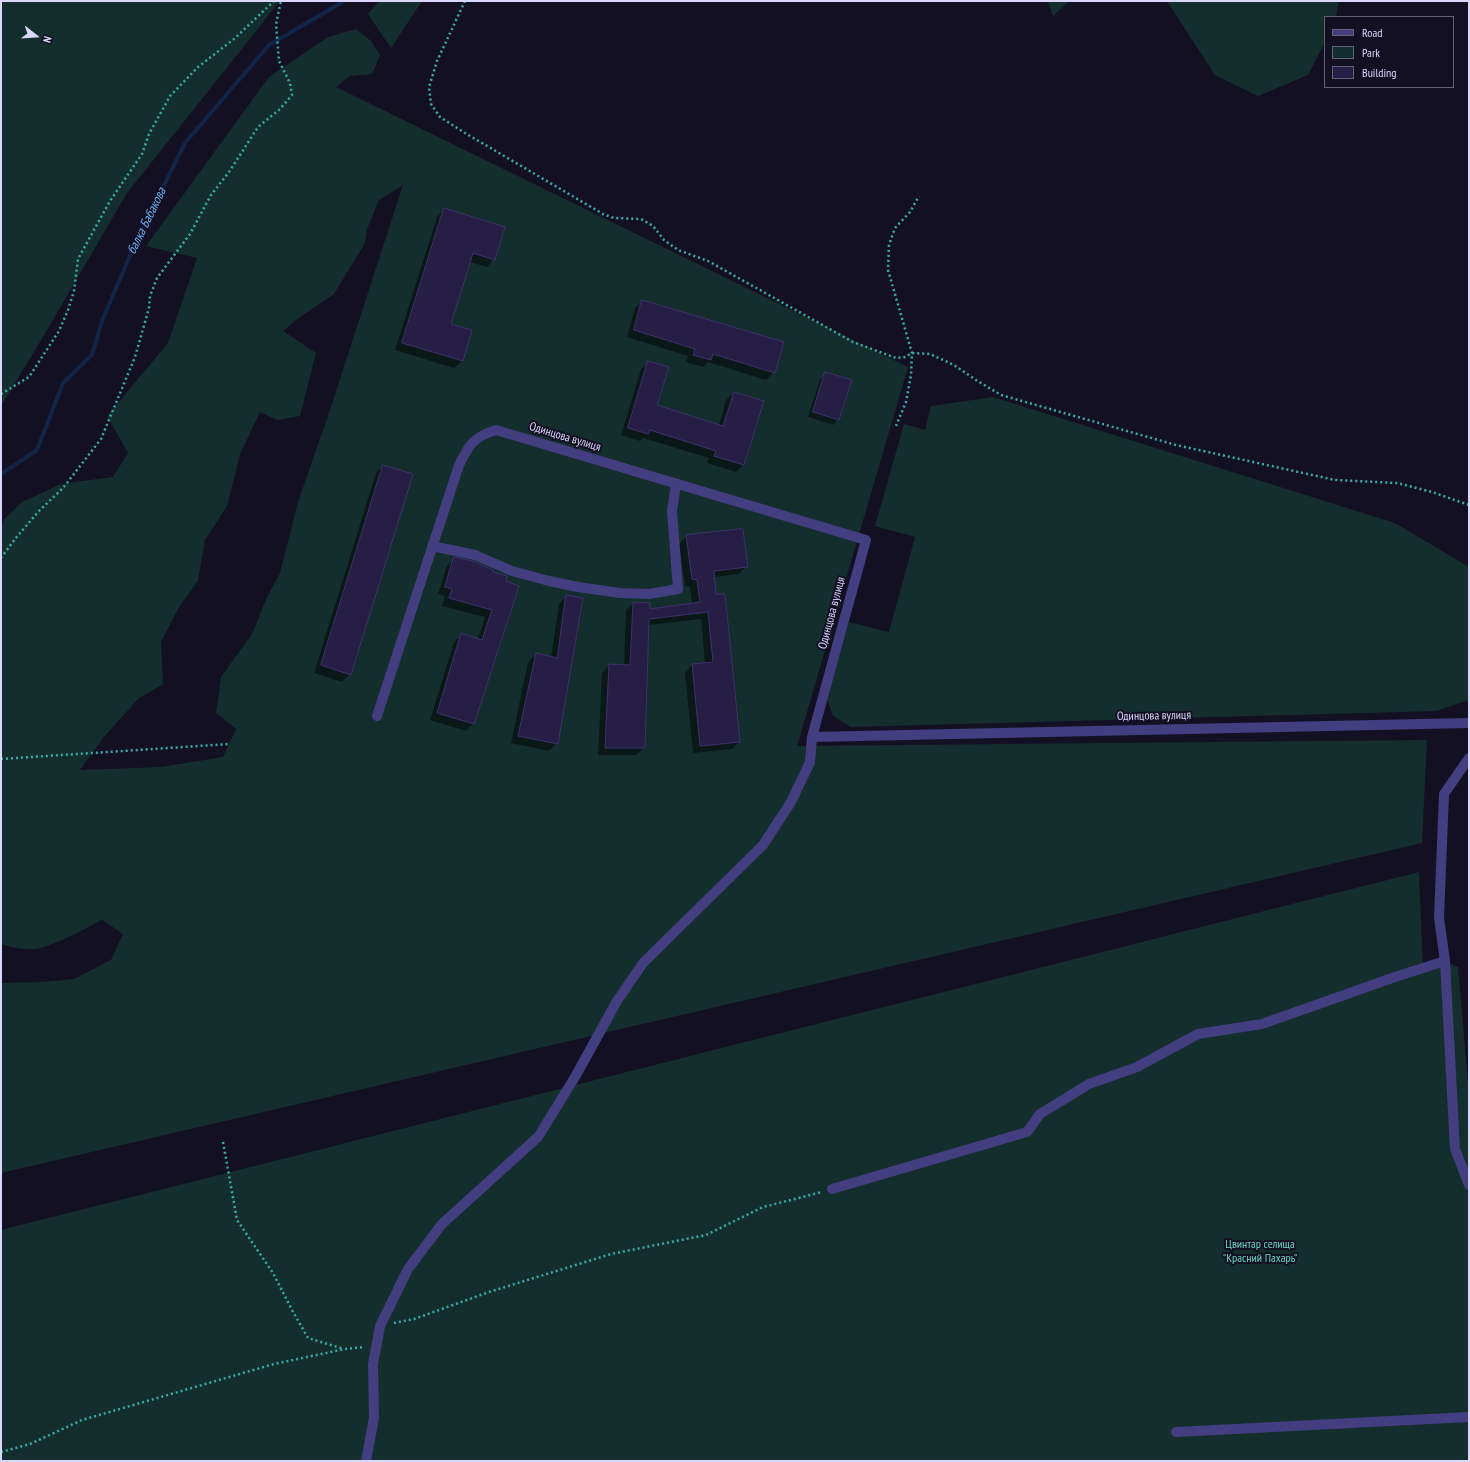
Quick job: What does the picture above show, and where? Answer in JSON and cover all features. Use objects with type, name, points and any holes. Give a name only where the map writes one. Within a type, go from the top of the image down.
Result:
[{"type":"street","name":"Одинцова вулиця","points":[[377,716],[459,465],[468,447],[481,434],[496,430],[866,540],[812,737],[1469,723]]},
{"type":"street","points":[[432,546],[475,555],[512,571],[578,587],[649,594],[678,589],[672,511],[676,484]]},
{"type":"street","points":[[366,1461],[374,1418],[373,1364],[380,1326],[408,1269],[442,1224],[538,1137],[575,1077],[617,1001],[643,963],[763,845],[791,802],[810,762],[812,737]]},
{"type":"street","points":[[1469,758],[1444,794],[1439,918],[1445,961],[1455,1149],[1469,1185]]},
{"type":"street","points":[[832,1189],[1027,1132],[1040,1114],[1089,1084],[1137,1067],[1198,1034],[1262,1024],[1445,961]]},
{"type":"street","points":[[1176,1432],[1469,1417]]},
{"type":"path","points":[[1,394],[29,376],[59,331],[74,291],[78,259],[110,201],[142,154],[149,134],[170,96],[198,67],[234,39],[274,1]]},
{"type":"path","points":[[1,558],[14,539],[62,488],[101,439],[135,357],[149,308],[150,296],[157,278],[190,234],[211,195],[229,172],[258,127],[280,110],[292,95],[290,83],[279,61],[276,24],[281,1]]},
{"type":"path","points":[[465,1],[437,61],[429,87],[431,104],[440,117],[603,214],[614,218],[641,218],[654,226],[664,240],[678,250],[708,261],[853,342],[896,358],[905,357],[912,353],[930,354],[954,364],[976,380],[1001,395],[1176,445],[1335,480],[1397,483],[1432,492],[1469,505]]},
{"type":"path","points":[[896,426],[906,402],[911,376],[912,353],[888,270],[889,245],[895,228],[910,212],[918,196]]},
{"type":"path","points":[[1,758],[229,744]]},
{"type":"path","points":[[223,1142],[237,1220],[273,1273],[308,1338],[345,1349]]},
{"type":"path","points":[[380,1326],[414,1319],[489,1292],[611,1254],[706,1235],[763,1207],[832,1189]]},
{"type":"path","points":[[1,1452],[30,1444],[82,1420],[274,1364],[345,1349],[376,1346]]},
{"type":"green space","points":[[1,1],[280,1],[127,193],[1,406]]},
{"type":"green space","points":[[379,1],[422,1],[391,48],[368,14]]},
{"type":"green space","points":[[1048,1],[1070,1],[1053,16]]},
{"type":"green space","points":[[1167,1],[1339,1],[1336,16],[1324,16],[1324,44],[1308,75],[1258,96],[1215,75]]},
{"type":"green space","points":[[356,29],[371,41],[380,55],[372,74],[350,76],[336,87],[908,367],[797,746],[1427,740],[1422,843],[1,1173],[1,983],[42,982],[74,979],[111,960],[123,934],[102,920],[64,939],[40,948],[20,949],[1,944],[1,530],[4,519],[22,502],[61,484],[113,477],[128,453],[107,416],[168,343],[197,258],[146,246],[269,77],[328,37]],"holes":[[[403,185],[328,416],[298,502],[280,573],[267,597],[252,634],[221,677],[216,713],[236,729],[223,757],[161,767],[80,770],[104,737],[138,699],[163,684],[161,642],[179,607],[198,581],[205,540],[227,506],[240,454],[260,412],[277,420],[300,416],[316,353],[283,331],[300,317],[334,294],[365,243],[367,229],[379,200]]]},
{"type":"green space","points":[[993,397],[1395,523],[1469,567],[1469,700],[1436,711],[851,727],[833,716],[827,698],[849,622],[889,632],[915,537],[875,526],[904,424],[925,430],[931,406]]},
{"type":"green space","name":"Цвинтар селища \"Красний Пахарь\"","points":[[1419,872],[1423,969],[1445,961],[1458,967],[1469,1095],[1469,1461],[1,1461],[1,1230]]},
{"type":"building","points":[[444,208],[505,227],[495,260],[473,253],[451,324],[472,330],[463,361],[402,343]]},
{"type":"building","points":[[642,300],[784,342],[775,373],[713,354],[711,360],[693,355],[695,349],[634,330]]},
{"type":"building","points":[[648,361],[669,367],[657,405],[723,426],[734,392],[764,401],[744,465],[714,456],[716,451],[650,430],[648,434],[628,428]]},
{"type":"building","points":[[825,372],[852,380],[839,420],[813,412]]},
{"type":"building","points":[[383,465],[413,474],[351,675],[321,665]]},
{"type":"building","points":[[743,529],[748,567],[714,571],[716,594],[725,594],[740,742],[700,746],[692,664],[713,662],[708,612],[649,619],[645,748],[605,748],[609,664],[630,665],[633,602],[650,603],[650,609],[700,602],[697,580],[692,579],[686,535]]},
{"type":"building","points":[[454,557],[473,561],[493,570],[493,572],[507,576],[506,581],[519,586],[474,724],[437,713],[461,633],[482,640],[492,610],[449,598],[452,589],[445,587]]},
{"type":"building","points":[[566,595],[583,598],[558,744],[518,736],[536,653],[557,658]]},
{"type":"waterway","name":"балка Бабакова","points":[[1,474],[37,450],[63,383],[92,355],[102,321],[135,244],[185,143],[269,45],[341,3],[341,1]]}]
